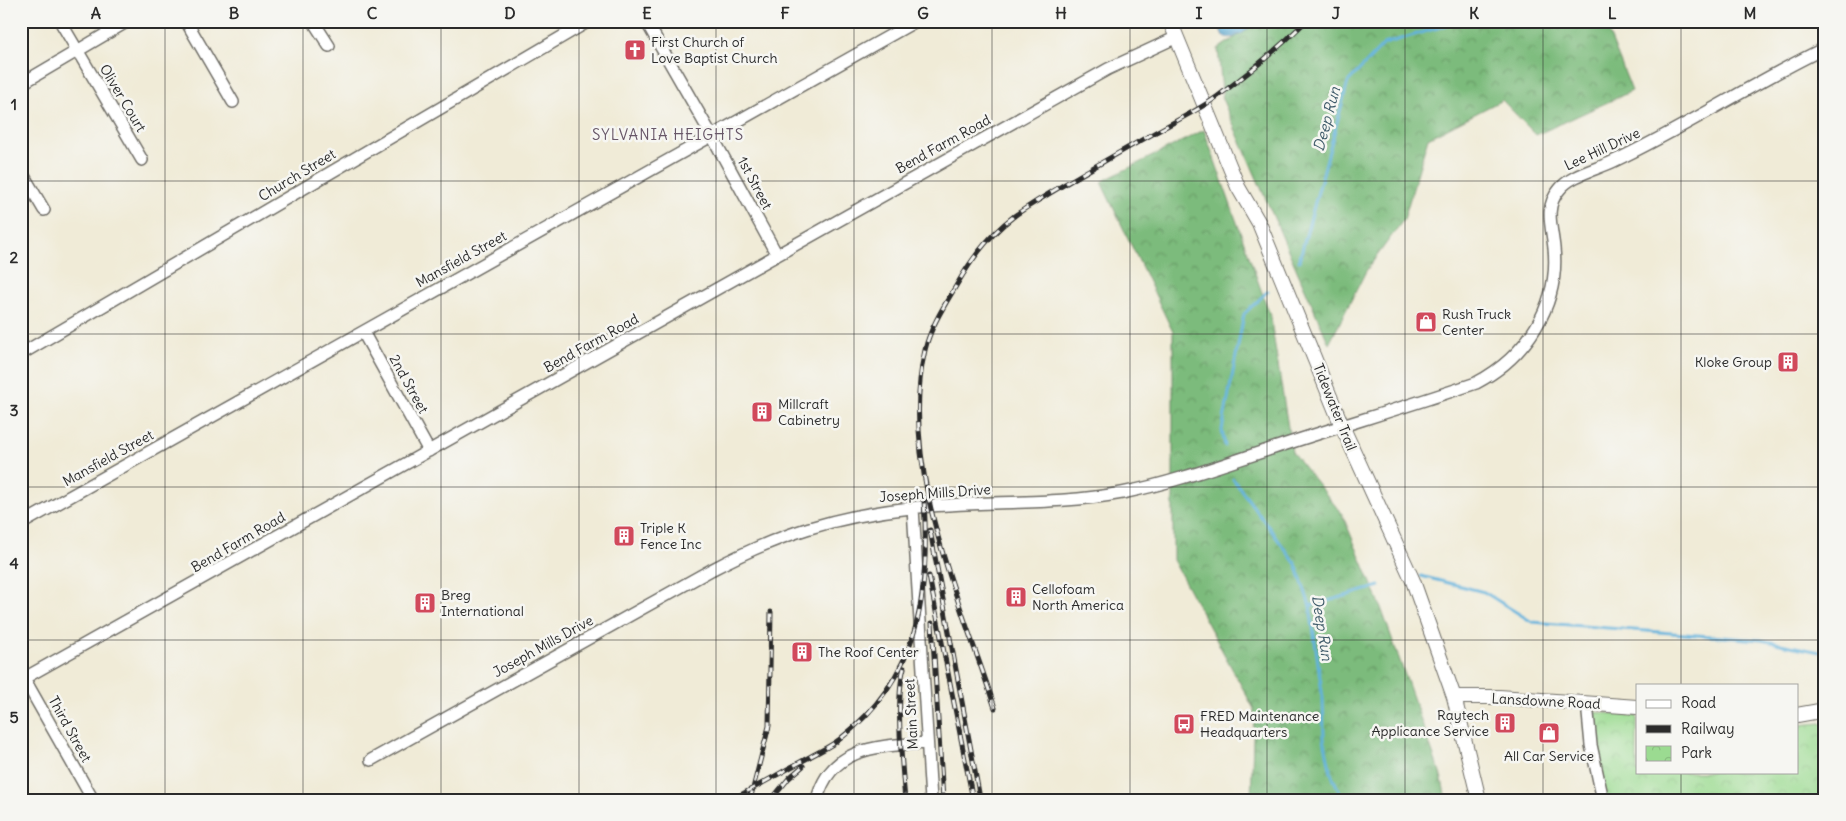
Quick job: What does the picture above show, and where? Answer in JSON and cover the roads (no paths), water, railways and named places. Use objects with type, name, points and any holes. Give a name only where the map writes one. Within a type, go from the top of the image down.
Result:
[{"type":"main road","name":"Tidewater Trail","points":[[1170,21],[1238,187],[1259,223],[1342,426],[1413,581],[1454,697],[1479,800]]},
{"type":"main road","name":"Lansdowne Road","points":[[1454,697],[1499,697],[1636,707]]},
{"type":"main road","points":[[1798,715],[1825,710]]},
{"type":"street","name":"Oliver Court","points":[[60,21],[142,160]]},
{"type":"street","points":[[21,84],[128,21]]},
{"type":"street","points":[[186,21],[234,102]]},
{"type":"street","points":[[314,21],[328,46]]},
{"type":"street","name":"Church Street","points":[[21,354],[588,21]]},
{"type":"street","name":"1st Street","points":[[646,21],[777,255]]},
{"type":"street","name":"Mansfield Street","points":[[21,524],[916,21]]},
{"type":"street","name":"Bend Farm Road","points":[[22,677],[429,451],[1108,69],[1177,37]]},
{"type":"street","name":"Lee Hill Drive","points":[[1342,426],[1476,383],[1499,370],[1518,353],[1538,324],[1551,291],[1555,266],[1549,218],[1550,208],[1552,200],[1564,184],[1660,139],[1825,48]]},
{"type":"street","points":[[21,171],[44,210]]},
{"type":"street","name":"2nd Street","points":[[363,332],[429,451]]},
{"type":"street","name":"Joseph Mills Drive","points":[[371,760],[751,549],[802,528],[832,520],[913,508],[1047,501],[1122,493],[1222,465],[1342,426]]},
{"type":"street","name":"Main Street","points":[[913,508],[931,800]]},
{"type":"street","name":"Third Street","points":[[22,677],[93,800]]},
{"type":"street","points":[[1587,703],[1591,745],[1604,800]]},
{"type":"street","points":[[817,800],[824,781],[839,763],[848,757],[863,750],[879,746],[927,743]]},
{"type":"water","points":[[1217,21],[1256,21],[1237,36],[1228,37],[1223,36]]},
{"type":"water","points":[[1376,788],[1390,797],[1407,800],[1351,800]]},
{"type":"waterway","name":"Deep Run","points":[[1299,261],[1348,82],[1384,44],[1461,21]]},
{"type":"waterway","name":"Deep Run","points":[[1225,446],[1222,430],[1244,314],[1268,291]]},
{"type":"waterway","name":"Deep Run","points":[[1233,479],[1296,564],[1310,606],[1323,699],[1324,739],[1331,773],[1343,800]]},
{"type":"waterway","points":[[1421,576],[1484,592],[1532,622],[1761,640],[1825,653]]},
{"type":"waterway","points":[[1310,606],[1380,586]]},
{"type":"railway","points":[[995,708],[950,578],[926,486],[920,440],[919,394],[925,350],[934,325],[970,264],[1004,224],[1058,188],[1211,101],[1264,60],[1306,21]]},
{"type":"railway","points":[[731,800],[836,742],[867,715],[888,688],[903,661],[914,632],[921,601],[925,569],[924,500]]},
{"type":"railway","points":[[930,530],[979,793]]},
{"type":"railway","points":[[929,576],[973,800]]},
{"type":"railway","points":[[750,800],[769,726],[771,612]]},
{"type":"railway","points":[[932,623],[943,800]]},
{"type":"railway","points":[[904,668],[901,681],[900,714],[905,800]]},
{"type":"railway","points":[[771,800],[789,778],[803,766]]},
{"type":"place","name":"First Church of Love Baptist Church","points":[[635,50]]},
{"type":"place","name":"Rush Truck Center","points":[[1426,322]]},
{"type":"place","name":"Kloke Group","points":[[1788,362]]},
{"type":"place","name":"Millcraft Cabinetry","points":[[762,412]]},
{"type":"place","name":"Triple K Fence Inc","points":[[624,536]]},
{"type":"place","name":"Cellofoam North America","points":[[1016,597]]},
{"type":"place","name":"Breg International","points":[[425,603]]},
{"type":"place","name":"The Roof Center","points":[[802,652]]},
{"type":"place","name":"Raytech Applicance Service","points":[[1505,723]]},
{"type":"place","name":"FRED Maintenance Headquarters","points":[[1184,724]]},
{"type":"place","name":"All Car Service","points":[[1549,733]]},
{"type":"district","name":"SYLVANIA HEIGHTS","points":[[668,135]]}]
